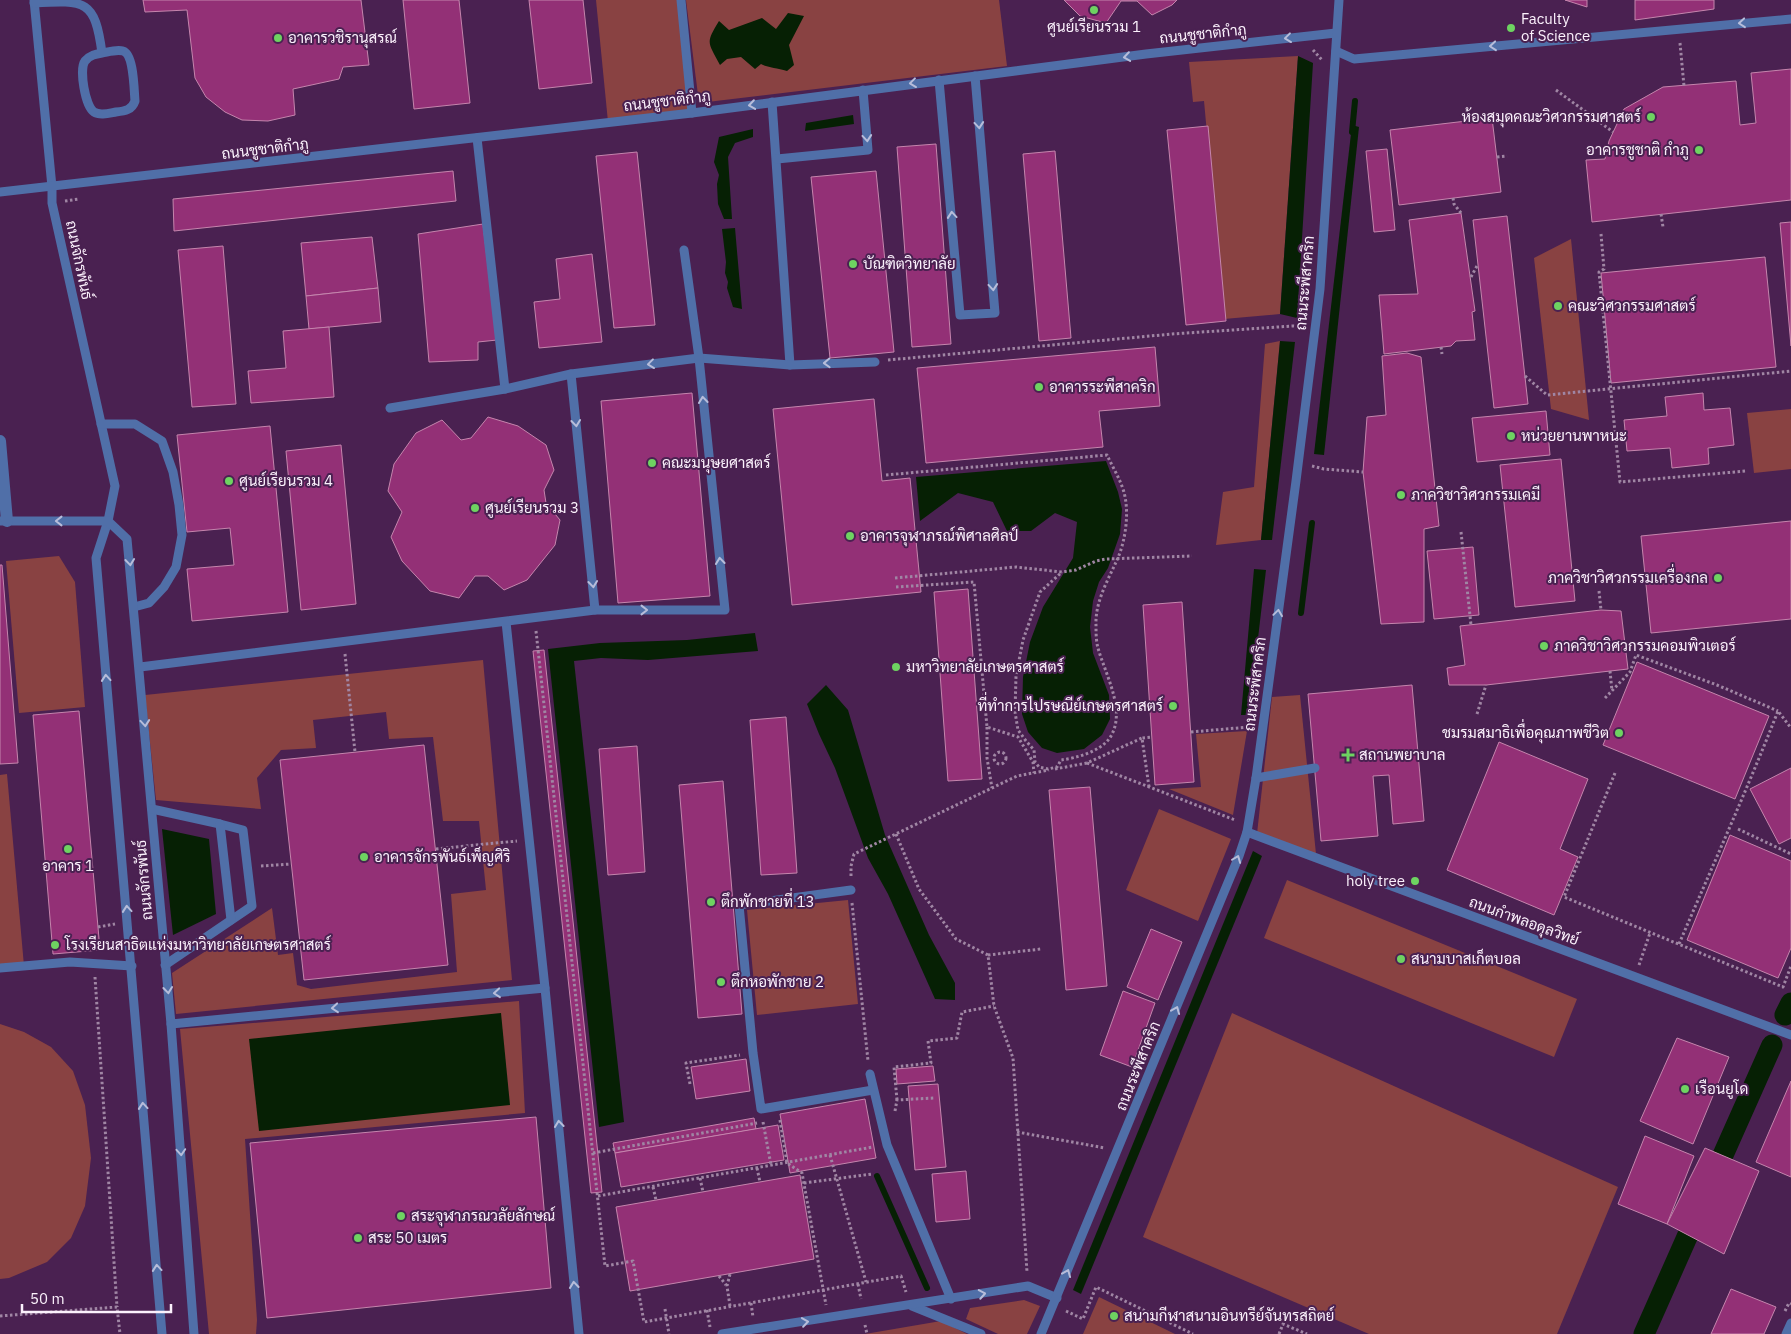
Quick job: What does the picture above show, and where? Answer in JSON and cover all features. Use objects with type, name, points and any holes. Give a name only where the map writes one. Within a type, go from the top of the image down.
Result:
[{"type":"street","points":[[0,441],[3,521]]},
{"type":"lane","points":[[681,0],[692,113]]},
{"type":"lane","name":"ถนนระพีสาคริก","points":[[1041,1334],[1247,832],[1296,481],[1320,289],[1339,0]]},
{"type":"lane","points":[[34,2],[67,1],[81,3],[91,9],[99,29],[102,52]]},
{"type":"lane","name":"ถนนจักรพันธ์","points":[[34,2],[52,203],[115,486],[108,522],[96,558],[162,1334]]},
{"type":"lane","points":[[1336,51],[1354,59],[1791,19]]},
{"type":"lane","name":"ถนนชูชาติกำภู","points":[[0,192],[692,113],[939,80],[1336,32]]},
{"type":"lane","points":[[121,50],[128,55],[131,63],[135,101],[133,106],[127,110],[99,114],[94,113],[87,102],[82,67],[86,60],[94,54],[102,52],[121,50]]},
{"type":"lane","points":[[939,80],[960,315],[995,313],[975,76]]},
{"type":"lane","points":[[777,159],[868,150],[863,90]]},
{"type":"lane","points":[[772,102],[790,365]]},
{"type":"lane","points":[[477,138],[505,389]]},
{"type":"lane","points":[[140,667],[595,610],[725,610],[699,358],[684,250]]},
{"type":"lane","points":[[390,408],[505,389],[571,374],[699,358],[790,365],[875,362]]},
{"type":"lane","points":[[571,374],[595,610]]},
{"type":"lane","points":[[101,424],[135,424],[162,441],[173,472],[179,505],[182,535],[176,567],[164,587],[149,603],[134,607]]},
{"type":"lane","points":[[3,521],[108,522]]},
{"type":"lane","name":"ถนนจักรพันธ์","points":[[108,522],[127,539],[171,1024],[194,1334]]},
{"type":"lane","points":[[506,622],[530,840],[579,1334]]},
{"type":"lane","points":[[1256,778],[1315,768]]},
{"type":"lane","points":[[152,809],[243,830],[252,906],[165,965]]},
{"type":"lane","points":[[220,824],[231,920]]},
{"type":"lane","name":"ถนนกำพลอดุลวิทย์","points":[[1247,832],[1791,1035]]},
{"type":"lane","points":[[851,890],[739,905],[753,1053],[761,1109],[873,1090]]},
{"type":"lane","points":[[0,968],[70,962],[132,966]]},
{"type":"lane","points":[[171,1024],[545,988]]},
{"type":"lane","points":[[870,1074],[887,1145],[951,1299]]},
{"type":"lane","points":[[722,1334],[1028,1286],[1057,1298]]},
{"type":"lane","points":[[910,1306],[981,1334]]},
{"type":"lane","points":[[1786,1334],[1791,1323]]},
{"type":"path","points":[[1680,43],[1684,86]]},
{"type":"path","points":[[1556,90],[1613,132]]},
{"type":"path","points":[[1497,157],[1507,156]]},
{"type":"path","points":[[1453,198],[1454,204],[1461,212]]},
{"type":"path","points":[[1660,214],[1663,227]]},
{"type":"path","points":[[1601,234],[1604,269],[1599,272],[1620,482],[1746,471]]},
{"type":"path","points":[[1471,277],[1478,264]]},
{"type":"path","points":[[875,362],[1172,334],[1294,326]]},
{"type":"path","points":[[1441,347],[1442,354]]},
{"type":"path","points":[[1525,376],[1547,396],[1791,371]]},
{"type":"path","points":[[886,475],[1107,455],[1123,489],[1127,509],[1124,535],[1118,559],[1108,577],[1100,600],[1096,622],[1097,646],[1114,693],[1116,720],[1109,739],[1093,751],[1076,758],[1061,760],[1057,767],[1048,768],[1039,767],[1035,762],[1034,750],[1018,730],[1015,712],[1016,676],[1023,640],[1040,592],[1062,572]]},
{"type":"path","points":[[1298,462],[1324,469],[1364,472]]},
{"type":"path","points":[[1461,532],[1471,625]]},
{"type":"path","points":[[895,578],[1016,567],[1062,572],[1076,570],[1096,561],[1192,556]]},
{"type":"path","points":[[896,587],[974,582],[987,727],[987,758],[992,788]]},
{"type":"path","points":[[1599,591],[1601,610]]},
{"type":"path","points":[[535,618],[606,1266],[633,1261],[644,1322],[901,1276]]},
{"type":"path","points":[[344,642],[355,752]]},
{"type":"path","points":[[1606,698],[1630,672],[1636,655],[1717,685],[1778,711],[1791,728]]},
{"type":"path","points":[[1610,671],[1612,691]]},
{"type":"path","points":[[1477,714],[1486,685]]},
{"type":"path","points":[[1679,944],[1756,767],[1778,711]]},
{"type":"path","points":[[987,727],[1018,737],[1033,762],[1034,772]]},
{"type":"path","points":[[1191,732],[1252,727]]},
{"type":"path","points":[[870,1074],[851,890],[851,866],[854,854],[1016,776],[1087,762],[1142,738],[1152,737]]},
{"type":"path","points":[[1142,738],[1150,787]]},
{"type":"path","points":[[997,752],[1004,752],[1006,757],[1005,762],[1001,764],[995,762],[993,758],[997,752]]},
{"type":"path","points":[[987,758],[993,758]]},
{"type":"path","points":[[1087,762],[1237,821]]},
{"type":"path","points":[[1615,773],[1564,898],[1782,987],[1791,966]]},
{"type":"path","points":[[1738,829],[1791,854]]},
{"type":"path","points":[[896,834],[918,889],[956,939],[988,955],[1041,949]]},
{"type":"path","points":[[436,849],[530,840]]},
{"type":"path","points":[[248,867],[291,864]]},
{"type":"path","points":[[1634,976],[1650,933]]},
{"type":"path","points":[[988,955],[994,1006],[1013,1058],[1028,1286]]},
{"type":"path","points":[[94,964],[120,1334]]},
{"type":"path","points":[[893,1118],[897,1100],[894,1067],[931,1063],[928,1041],[957,1038],[962,1012],[994,1006]]},
{"type":"path","points":[[690,1084],[686,1063],[753,1053]]},
{"type":"path","points":[[897,1100],[934,1098]]},
{"type":"path","points":[[761,1109],[771,1165]]},
{"type":"path","points":[[593,1154],[788,1118]]},
{"type":"path","points":[[779,1119],[787,1163],[802,1173],[828,1318]]},
{"type":"path","points":[[1017,1132],[1109,1149]]},
{"type":"path","points":[[598,1196],[887,1145]]},
{"type":"path","points":[[830,1155],[866,1282]]},
{"type":"path","points":[[757,1168],[760,1182]]},
{"type":"path","points":[[804,1183],[872,1174]]},
{"type":"path","points":[[700,1178],[703,1192]]},
{"type":"path","points":[[653,1187],[656,1200]]},
{"type":"path","points":[[730,1274],[727,1286],[730,1306]]},
{"type":"path","points":[[719,1276],[727,1286]]},
{"type":"path","points":[[1083,1319],[1096,1287],[1194,1334]]},
{"type":"path","points":[[0,1316],[117,1307]]},
{"type":"path","points":[[665,1309],[669,1334]]},
{"type":"path","points":[[708,1310],[712,1334]]},
{"type":"path","points":[[1279,1334],[1283,1324],[1307,1334]]},
{"type":"shaded area","points":[[596,0],[681,0],[692,113],[608,122]]},
{"type":"shaded area","points":[[686,0],[999,0],[1007,66],[699,103]]},
{"type":"shaded area","points":[[788,13],[804,16],[789,45],[794,65],[787,71],[761,64],[755,69],[741,57],[727,59],[720,65],[710,43],[712,34],[719,21],[729,30],[762,18],[776,29]]},
{"type":"shaded area","points":[[1298,56],[1280,314],[1224,319],[1204,101],[1193,102],[1189,62]]},
{"type":"shaded area","points":[[1298,56],[1313,63],[1297,318],[1280,314]]},
{"type":"shaded area","points":[[853,115],[854,124],[805,131],[806,123]]},
{"type":"shaded area","points":[[1352,125],[1359,127],[1324,455],[1314,454]]},
{"type":"shaded area","points":[[753,129],[753,137],[735,143],[728,157],[732,219],[724,219],[718,204],[717,184],[719,175],[714,162],[719,137]]},
{"type":"shaded area","points":[[735,228],[742,309],[733,307],[725,273],[726,262],[722,229]]},
{"type":"shaded area","points":[[1571,239],[1589,420],[1551,409],[1534,258]]},
{"type":"shaded area","points":[[1280,341],[1261,540],[1216,545],[1223,492],[1254,487],[1265,344]]},
{"type":"shaded area","points":[[1280,341],[1295,342],[1272,540],[1261,540]]},
{"type":"shaded area","points":[[1791,409],[1791,469],[1754,473],[1747,413]]},
{"type":"shaded area","points":[[1106,461],[1118,492],[1122,509],[1120,534],[1108,568],[1099,582],[1093,601],[1090,627],[1093,653],[1109,695],[1110,719],[1102,735],[1084,749],[1057,753],[1042,748],[1028,732],[1022,714],[1023,677],[1030,642],[1043,607],[1073,558],[1077,522],[1055,513],[1031,531],[1007,531],[993,502],[958,493],[920,521],[916,477]]},
{"type":"shaded area","points":[[59,556],[75,582],[85,707],[19,713],[6,561]]},
{"type":"shaded area","points":[[1254,569],[1266,570],[1249,715],[1241,715]]},
{"type":"shaded area","points":[[755,633],[758,651],[648,660],[601,658],[574,661],[624,1122],[599,1127],[548,649],[600,643],[687,640]]},
{"type":"shaded area","points":[[483,660],[512,980],[176,1014],[172,973],[272,908],[278,955],[293,953],[297,985],[311,989],[457,972],[451,894],[486,890],[479,821],[443,821],[433,737],[389,739],[386,712],[313,720],[316,748],[281,750],[257,778],[261,809],[156,800],[145,695]]},
{"type":"shaded area","points":[[826,685],[848,710],[885,835],[929,935],[955,983],[955,1000],[935,999],[888,894],[868,858],[835,768],[807,704]]},
{"type":"shaded area","points":[[1300,695],[1316,854],[1257,834],[1272,697]]},
{"type":"shaded area","points":[[1247,731],[1233,815],[1169,789],[1201,787],[1196,734]]},
{"type":"shaded area","points":[[7,774],[24,966],[0,968],[0,775]]},
{"type":"shaded area","points":[[1159,809],[1231,839],[1198,921],[1126,890]]},
{"type":"shaded area","points":[[162,829],[209,839],[216,914],[173,935]]},
{"type":"shaded area","points":[[1253,851],[1262,856],[1081,1294],[1073,1290]]},
{"type":"shaded area","points":[[1287,880],[1577,999],[1554,1057],[1264,938]]},
{"type":"shaded area","points":[[848,900],[858,1004],[757,1015],[747,910]]},
{"type":"shaded area","points":[[519,1001],[525,1113],[245,1139],[257,1320],[256,1334],[209,1334],[180,1029]]},
{"type":"shaded area","points":[[501,1013],[510,1105],[259,1131],[249,1039]]},
{"type":"shaded area","points":[[1232,1013],[1618,1187],[1557,1334],[1369,1334],[1143,1237]]},
{"type":"shaded area","points":[[0,1024],[24,1032],[51,1047],[73,1071],[85,1105],[91,1158],[85,1206],[71,1238],[47,1262],[9,1278],[0,1279]]},
{"type":"shaded area","name":"สนามกีฬาสนามอินทรีย์จันทรสถิตย์","points":[[1099,1297],[1175,1334],[1083,1334]]},
{"type":"shaded area","points":[[1024,1300],[1040,1306],[1027,1334],[998,1334],[966,1319],[970,1308]]},
{"type":"shaded area","points":[[941,1321],[967,1334],[865,1334]]},
{"type":"building","name":"อาคารวชิรานุสรณ์","points":[[143,0],[361,0],[369,65],[343,67],[339,79],[293,89],[295,115],[268,121],[242,120],[225,112],[206,97],[195,78],[187,10],[145,12]]},
{"type":"building","points":[[403,0],[459,0],[470,103],[414,109]]},
{"type":"building","points":[[529,0],[583,0],[592,83],[539,89]]},
{"type":"building","name":"ศูนย์เรียนรวม 1","points":[[1064,0],[1177,0],[1172,5],[1152,15],[1137,1],[1121,1],[1106,23],[1080,16]]},
{"type":"building","points":[[1565,0],[1587,0],[1587,7]]},
{"type":"building","points":[[1635,0],[1714,0],[1714,9],[1635,20]]},
{"type":"building","name":"อาคารชูชาติ กำภู","points":[[1791,69],[1791,200],[1592,222],[1586,160],[1605,159],[1609,141],[1624,109],[1663,87],[1736,81],[1740,125],[1756,123],[1751,73]]},
{"type":"building","points":[[1492,118],[1501,192],[1399,205],[1390,130]]},
{"type":"building","points":[[1208,126],[1226,321],[1186,325],[1167,130]]},
{"type":"building","points":[[936,144],[951,344],[912,347],[897,147]]},
{"type":"building","points":[[1387,149],[1395,230],[1374,232],[1366,151]]},
{"type":"building","points":[[1055,151],[1071,338],[1039,341],[1023,154]]},
{"type":"building","points":[[637,152],[655,325],[614,328],[596,156]]},
{"type":"building","points":[[453,171],[456,201],[174,231],[173,199]]},
{"type":"building","name":"บัณฑิตวิทยาลัย","points":[[876,171],[894,352],[830,358],[811,177]]},
{"type":"building","points":[[1461,213],[1475,311],[1472,312],[1475,340],[1456,341],[1451,346],[1384,354],[1379,295],[1418,294],[1409,220]]},
{"type":"building","points":[[1507,216],[1528,404],[1494,408],[1473,220]]},
{"type":"building","points":[[1791,222],[1791,346],[1780,223]]},
{"type":"building","points":[[483,224],[497,340],[478,342],[478,360],[429,362],[418,234]]},
{"type":"building","points":[[372,237],[378,288],[306,296],[301,243]]},
{"type":"building","points":[[223,246],[236,404],[192,407],[178,250]]},
{"type":"building","points":[[592,254],[602,342],[539,348],[534,302],[560,299],[556,259]]},
{"type":"building","points":[[1765,257],[1776,367],[1611,383],[1601,273]]},
{"type":"building","points":[[378,288],[381,322],[309,329],[306,296]]},
{"type":"building","points":[[329,327],[334,397],[251,403],[248,371],[286,368],[283,331]]},
{"type":"building","name":"อาคารระพีสาคริก","points":[[1155,347],[1160,406],[1099,411],[1103,447],[926,463],[917,368]]},
{"type":"building","name":"ภาควิชาวิศวกรรมเคมี","points":[[1407,353],[1421,357],[1439,526],[1424,529],[1424,622],[1381,624],[1363,472],[1367,417],[1386,415],[1382,356]]},
{"type":"building","name":"คณะมนุษยศาสตร์","points":[[692,393],[710,596],[618,603],[601,401]]},
{"type":"building","points":[[1703,393],[1704,410],[1730,408],[1734,445],[1708,448],[1709,464],[1672,468],[1670,448],[1627,451],[1624,420],[1667,416],[1665,397]]},
{"type":"building","name":"อาคารจุฬาภรณ์พิศาลศิลป์","points":[[874,399],[882,481],[910,478],[921,592],[792,605],[773,409]]},
{"type":"building","name":"หน่วยยานพาหนะ","points":[[1546,411],[1550,455],[1477,462],[1472,418]]},
{"type":"building","name":"ศูนย์เรียนรวม 3","points":[[488,417],[518,426],[546,445],[554,470],[544,490],[546,503],[560,520],[555,545],[527,580],[504,590],[488,576],[475,576],[459,598],[430,591],[402,561],[391,537],[402,512],[388,491],[394,464],[416,433],[442,420],[461,440],[471,438]]},
{"type":"building","name":"ศูนย์เรียนรวม 4","points":[[270,426],[288,612],[192,621],[187,569],[234,565],[230,528],[187,532],[177,435]]},
{"type":"building","points":[[341,445],[356,604],[301,610],[286,451]]},
{"type":"building","points":[[1561,459],[1575,601],[1515,607],[1500,465]]},
{"type":"building","name":"ภาควิชาวิศวกรรมเครื่องกล","points":[[1791,521],[1791,619],[1651,633],[1641,536]]},
{"type":"building","points":[[1473,547],[1479,615],[1434,619],[1427,551]]},
{"type":"building","points":[[0,565],[2,565],[18,763],[0,764]]},
{"type":"building","points":[[968,589],[982,779],[948,781],[934,592]]},
{"type":"building","points":[[1182,602],[1194,782],[1155,785],[1143,605]]},
{"type":"building","name":"ภาควิชาวิศวกรรมคอมพิวเตอร์","points":[[1601,610],[1621,611],[1628,669],[1486,685],[1449,685],[1447,668],[1465,665],[1460,626]]},
{"type":"building","points":[[544,650],[602,1192],[591,1193],[533,651]]},
{"type":"building","points":[[1637,662],[1769,716],[1735,799],[1603,745]]},
{"type":"building","points":[[1412,685],[1424,821],[1393,824],[1389,775],[1373,776],[1378,836],[1321,841],[1308,694]]},
{"type":"building","name":"อาคาร 1","points":[[79,711],[100,950],[53,954],[33,715]]},
{"type":"building","points":[[786,717],[797,873],[761,875],[750,720]]},
{"type":"building","points":[[1499,742],[1588,779],[1560,849],[1578,857],[1554,915],[1447,870]]},
{"type":"building","name":"อาคารจักรพันธ์เพ็ญศิริ","points":[[424,745],[448,965],[304,980],[280,760]]},
{"type":"building","points":[[637,746],[645,872],[608,875],[599,749]]},
{"type":"building","points":[[1791,768],[1791,838],[1779,844],[1750,789]]},
{"type":"building","points":[[723,781],[742,1014],[698,1018],[679,785]]},
{"type":"building","points":[[1090,787],[1107,986],[1066,990],[1049,790]]},
{"type":"building","points":[[1730,835],[1791,861],[1791,948],[1778,978],[1687,940]]},
{"type":"building","points":[[1151,929],[1182,942],[1158,1000],[1127,987]]},
{"type":"building","points":[[1123,991],[1155,1003],[1132,1067],[1100,1055]]},
{"type":"building","name":"เรือนยูโด","points":[[1677,1038],[1729,1057],[1693,1144],[1640,1121]]},
{"type":"building","points":[[746,1059],[750,1091],[696,1099],[691,1067]]},
{"type":"building","points":[[933,1066],[935,1081],[897,1084],[896,1069]]},
{"type":"building","points":[[1791,1081],[1791,1177],[1756,1162]]},
{"type":"building","points":[[938,1084],[946,1167],[915,1170],[908,1086]]},
{"type":"building","points":[[865,1099],[876,1158],[790,1173],[780,1114]]},
{"type":"building","name":"สระจุฬาภรณวลัยลักษณ์","points":[[536,1117],[551,1288],[267,1318],[250,1143]]},
{"type":"building","points":[[754,1118],[756,1129],[615,1153],[613,1143]]},
{"type":"building","points":[[778,1125],[784,1160],[621,1187],[615,1153]]},
{"type":"building","points":[[1645,1136],[1694,1156],[1667,1224],[1618,1204]]},
{"type":"building","points":[[1705,1148],[1759,1171],[1724,1254],[1667,1224]]},
{"type":"building","points":[[966,1171],[970,1219],[936,1222],[932,1174]]},
{"type":"building","points":[[800,1175],[814,1259],[630,1291],[616,1207]]},
{"type":"building","points":[[1731,1289],[1776,1307],[1764,1334],[1711,1334]]},
{"type":"waterway","points":[[1352,132],[1355,101]]},
{"type":"waterway","points":[[1301,613],[1312,523]]},
{"type":"waterway","points":[[1785,1015],[1791,1003]]},
{"type":"waterway","points":[[1711,1182],[1772,1045]]},
{"type":"waterway","points":[[877,1176],[927,1288]]},
{"type":"waterway","points":[[1644,1334],[1699,1210]]},
{"type":"place","name":"ศูนย์เรียนรวม 1","points":[[1094,10]]},
{"type":"place","name":"Faculty of Science","points":[[1511,28]]},
{"type":"place","name":"อาคารวชิรานุสรณ์","points":[[278,38]]},
{"type":"place","name":"ห้องสมุดคณะวิศวกรรมศาสตร์","points":[[1651,117]]},
{"type":"place","name":"อาคารชูชาติ กำภู","points":[[1699,150]]},
{"type":"place","name":"บัณฑิตวิทยาลัย","points":[[853,264]]},
{"type":"place","name":"คณะวิศวกรรมศาสตร์","points":[[1558,306]]},
{"type":"place","name":"อาคารระพีสาคริก","points":[[1039,387]]},
{"type":"place","name":"หน่วยยานพาหนะ","points":[[1511,436]]},
{"type":"place","name":"คณะมนุษยศาสตร์","points":[[652,463]]},
{"type":"place","name":"ศูนย์เรียนรวม 4","points":[[229,481]]},
{"type":"place","name":"ภาควิชาวิศวกรรมเคมี","points":[[1401,495]]},
{"type":"place","name":"ศูนย์เรียนรวม 3","points":[[475,508]]},
{"type":"place","name":"อาคารจุฬาภรณ์พิศาลศิลป์","points":[[850,536]]},
{"type":"place","name":"ภาควิชาวิศวกรรมเครื่องกล","points":[[1718,578]]},
{"type":"place","name":"ภาควิชาวิศวกรรมคอมพิวเตอร์","points":[[1544,646]]},
{"type":"place","name":"มหาวิทยาลัยเกษตรศาสตร์","points":[[896,667]]},
{"type":"place","name":"ที่ทำการไปรษณีย์เกษตรศาสตร์","points":[[1173,706]]},
{"type":"place","name":"ชมรมสมาธิเพื่อคุณภาพชีวิต","points":[[1619,733]]},
{"type":"place","name":"สถานพยาบาล","points":[[1348,755]]},
{"type":"place","name":"อาคาร 1","points":[[68,849]]},
{"type":"place","name":"อาคารจักรพันธ์เพ็ญศิริ","points":[[364,857]]},
{"type":"place","name":"holy tree","points":[[1415,881]]},
{"type":"place","name":"ตึกพักชายที่ 13","points":[[711,902]]},
{"type":"place","name":"โรงเรียนสาธิตแห่งมหาวิทยาลัยเกษตรศาสตร์","points":[[55,945]]},
{"type":"place","name":"สนามบาสเก็ตบอล","points":[[1401,959]]},
{"type":"place","name":"ตึกหอพักชาย 2","points":[[721,982]]},
{"type":"place","name":"เรือนยูโด","points":[[1685,1089]]},
{"type":"place","name":"สระจุฬาภรณวลัยลักษณ์","points":[[401,1216]]},
{"type":"place","name":"สระ 50 เมตร","points":[[358,1238]]},
{"type":"place","name":"สนามกีฬาสนามอินทรีย์จันทรสถิตย์","points":[[1114,1316]]}]
